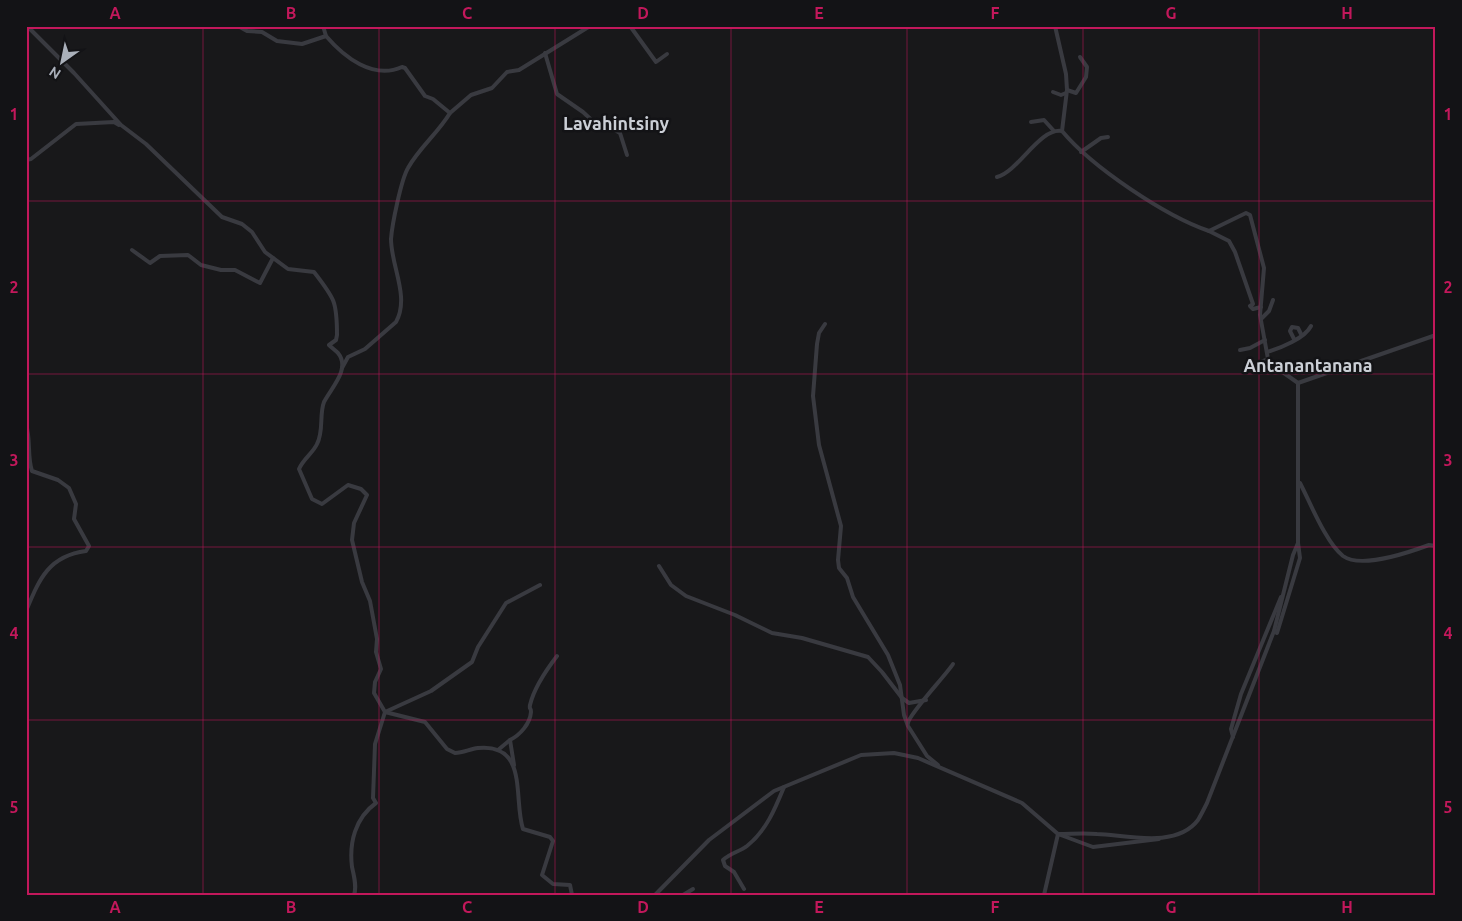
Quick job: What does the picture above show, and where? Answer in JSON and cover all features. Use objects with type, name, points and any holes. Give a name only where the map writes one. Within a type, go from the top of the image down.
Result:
[{"type":"street","points":[[27,26],[70,69],[121,126]]},
{"type":"street","points":[[238,26],[247,31],[262,32],[277,41],[302,44],[326,36]]},
{"type":"street","points":[[323,26],[326,36],[347,57],[370,68],[389,73],[402,67],[405,68],[425,96],[450,113]]},
{"type":"street","points":[[340,370],[348,357],[365,349],[396,322],[399,317],[400,291],[391,240],[396,209],[407,169],[450,113],[471,95],[492,88],[508,72],[519,70],[590,26]]},
{"type":"street","points":[[630,26],[656,62],[667,54]]},
{"type":"street","points":[[1055,26],[1061,44],[1066,92],[1062,131]]},
{"type":"street","points":[[545,53],[557,94],[583,112],[599,127],[613,129],[620,134],[627,155]]},
{"type":"street","points":[[1053,92],[1076,93],[1086,77],[1087,67],[1080,57]]},
{"type":"street","points":[[1031,122],[1044,120],[1054,131]]},
{"type":"street","points":[[26,160],[31,159],[76,124],[114,122],[146,144],[222,217],[242,224],[252,232],[265,252],[292,270],[314,272],[337,308],[336,340],[329,345],[337,352],[341,359],[337,385],[324,403],[321,432],[317,445],[299,469],[312,498],[322,504],[348,485],[361,489],[366,496],[354,522],[352,540],[362,582],[370,601],[377,639],[376,652],[381,670],[375,682],[374,693],[385,712],[426,722],[447,749],[455,753],[477,748],[498,750],[505,754],[514,767]]},
{"type":"street","points":[[997,177],[1012,167],[1054,131],[1062,131],[1081,152],[1168,212],[1229,241],[1235,252],[1253,304],[1250,306],[1253,309],[1261,307]]},
{"type":"street","points":[[1081,152],[1101,138],[1108,137]]},
{"type":"street","points":[[1209,231],[1246,213],[1250,216],[1264,268],[1261,319],[1268,358],[1274,366],[1298,382]]},
{"type":"street","points":[[132,250],[150,263],[160,256],[188,255],[201,264],[221,270],[234,270],[260,283],[273,258]]},
{"type":"street","points":[[1261,319],[1274,300]]},
{"type":"street","points":[[825,324],[818,338],[813,396],[819,445],[841,526],[838,563],[847,578],[853,597],[888,655],[900,685],[908,726],[927,756],[942,768]]},
{"type":"street","points":[[1267,352],[1290,343],[1308,331],[1311,326]]},
{"type":"street","points":[[1294,339],[1290,331],[1292,327],[1298,328],[1301,334]]},
{"type":"street","points":[[1298,382],[1436,335]]},
{"type":"street","points":[[1240,350],[1250,348],[1265,340]]},
{"type":"street","points":[[1250,366],[1268,358]]},
{"type":"street","points":[[1274,631],[1277,633],[1300,558],[1298,543],[1298,382]]},
{"type":"street","points":[[26,424],[30,441],[32,471],[58,480],[69,488],[76,504],[74,519],[89,546],[86,551],[58,560],[42,574],[26,611]]},
{"type":"street","points":[[1299,481],[1330,539],[1339,552],[1348,558],[1369,560],[1436,546]]},
{"type":"street","points":[[1233,737],[1231,729],[1241,694],[1282,593],[1292,554],[1298,543]]},
{"type":"street","points":[[659,566],[671,585],[686,596],[735,615],[772,633],[802,638],[868,657],[902,698],[909,703],[926,700]]},
{"type":"street","points":[[354,895],[355,882],[350,850],[355,829],[368,809],[376,803],[373,798],[375,744],[385,712],[431,691],[472,662],[478,647],[506,602],[540,585]]},
{"type":"street","points":[[655,895],[709,840],[774,791],[861,755],[894,753],[918,758],[1022,803],[1058,834],[1093,847],[1154,841],[1182,832],[1196,822],[1207,803],[1274,631],[1282,605],[1282,593]]},
{"type":"street","points":[[498,750],[520,734],[531,713],[530,705],[541,678],[557,656]]},
{"type":"street","points":[[908,726],[911,715],[926,700],[953,664]]},
{"type":"street","points":[[510,740],[523,829],[550,837],[553,840],[542,875],[553,884],[570,885],[572,895]]},
{"type":"street","points":[[918,758],[921,751],[919,746]]},
{"type":"street","points":[[744,889],[734,872],[725,866],[724,860],[730,854],[749,844],[770,821],[784,787]]},
{"type":"street","points":[[1058,834],[1098,834],[1132,838],[1161,838]]},
{"type":"street","points":[[1044,895],[1058,834]]},
{"type":"street","points":[[683,895],[693,889]]},
{"type":"district","name":"Lavahintsiny","points":[[616,124]]},
{"type":"district","name":"Antanantanana","points":[[1308,366]]}]
